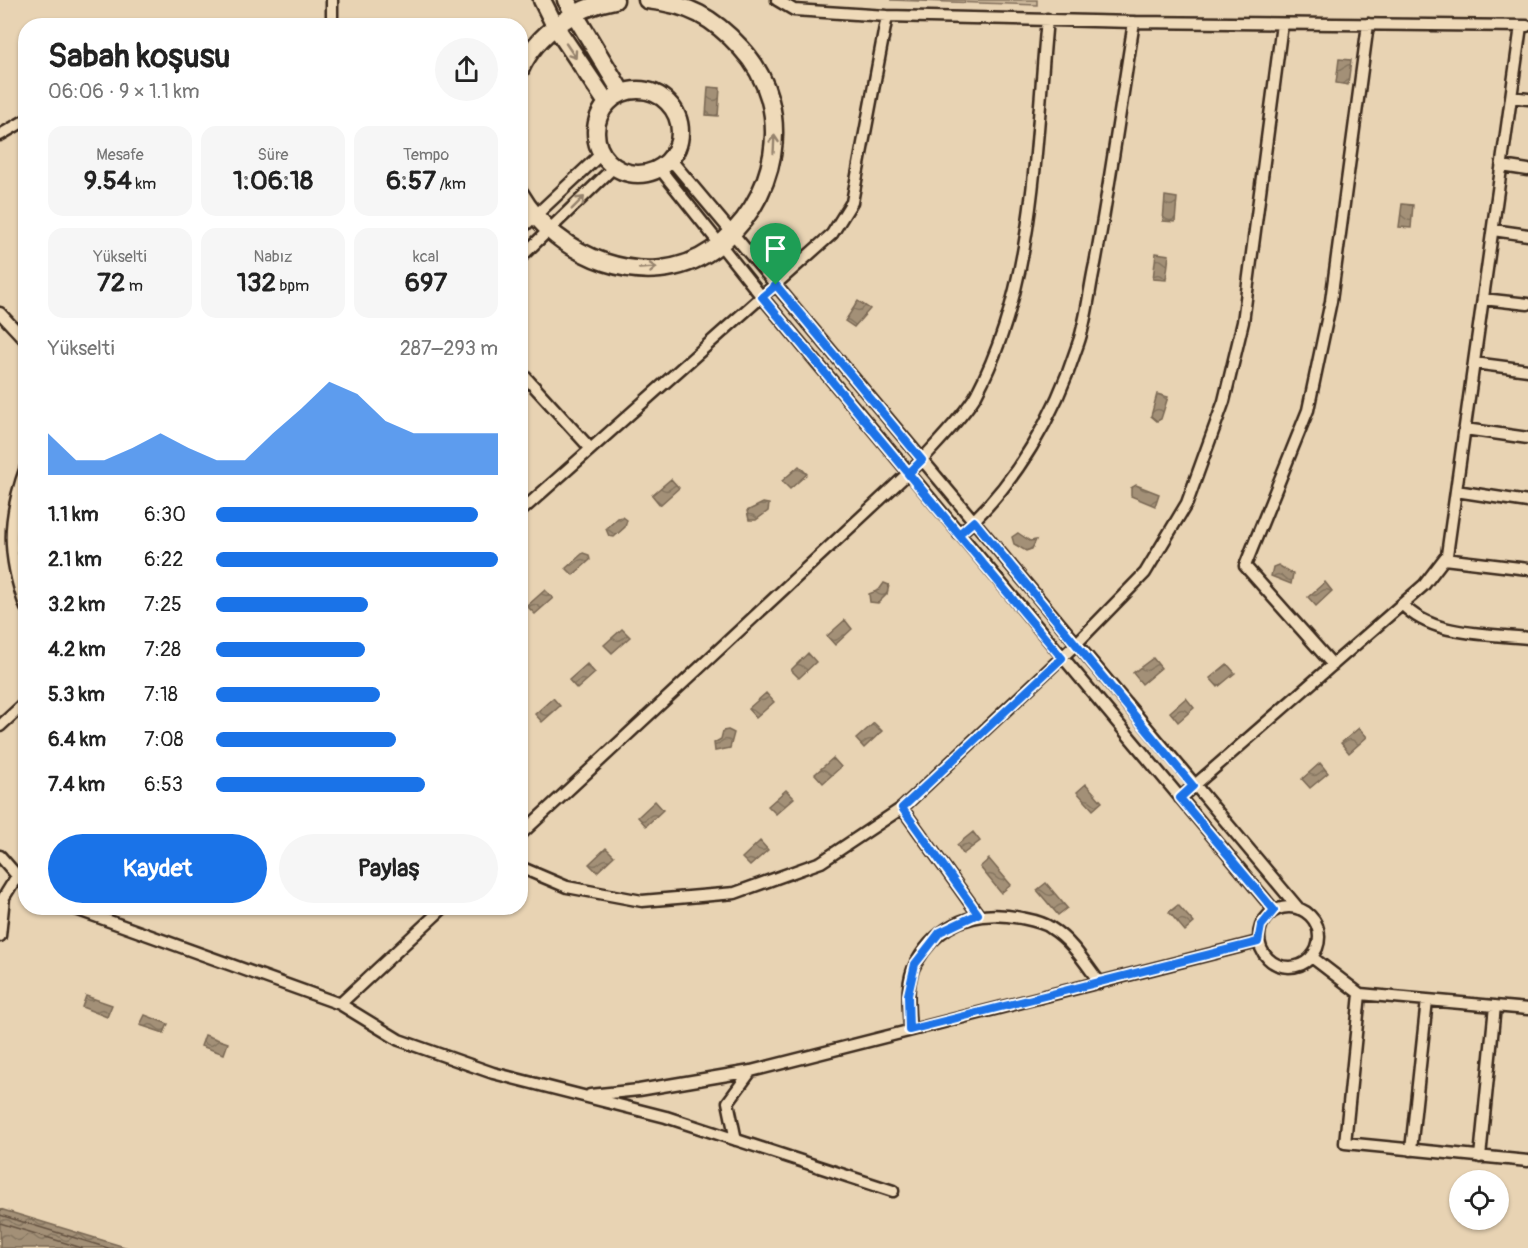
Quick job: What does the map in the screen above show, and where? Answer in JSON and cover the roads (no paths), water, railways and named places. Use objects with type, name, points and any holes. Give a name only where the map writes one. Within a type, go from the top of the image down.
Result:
[{"type":"street","points":[[332,0],[332,18]]},
{"type":"street","points":[[542,0],[555,26],[607,103]]},
{"type":"street","points":[[566,0],[622,93]]},
{"type":"street","points":[[528,58],[545,34],[555,26],[599,3],[615,0]]},
{"type":"street","points":[[528,206],[550,230],[591,258],[624,268],[683,264],[726,238],[751,210],[766,184],[774,150],[774,117],[765,83],[751,58],[723,28],[694,11],[672,3],[647,0]]},
{"type":"street","points":[[777,0],[794,10],[887,16],[1134,22],[1525,26],[1511,97],[1456,491],[1444,559],[1425,585],[1180,798]]},
{"type":"street","points":[[528,505],[832,234],[852,202],[887,16]]},
{"type":"street","points":[[528,828],[908,474],[975,397],[1005,328],[1027,224],[1047,19]]},
{"type":"street","points":[[959,534],[974,521],[1020,465],[1052,411],[1079,343],[1104,216],[1134,22]]},
{"type":"street","points":[[528,870],[567,887],[642,901],[735,893],[821,862],[902,808],[1062,658],[1145,573],[1187,503],[1224,401],[1243,322],[1282,24]]},
{"type":"street","points":[[1333,665],[1245,566],[1308,410],[1330,301],[1368,24]]},
{"type":"street","points":[[636,90],[650,91],[663,97],[673,107],[680,120],[681,134],[678,148],[665,165],[646,174],[632,175],[614,167],[601,154],[596,141],[599,114],[607,103],[622,93],[636,90]]},
{"type":"street","points":[[1511,97],[1528,99]]},
{"type":"street","points":[[0,135],[18,125]]},
{"type":"street","points":[[528,223],[601,154]]},
{"type":"street","points":[[665,165],[726,238],[776,285],[1193,786],[1299,909]]},
{"type":"street","points":[[665,165],[726,238],[762,297],[1274,910]]},
{"type":"street","points":[[1502,166],[1528,170]]},
{"type":"street","points":[[528,251],[614,167]]},
{"type":"street","points":[[1493,230],[1528,235]]},
{"type":"street","points":[[1483,299],[1528,304]]},
{"type":"street","points":[[0,313],[18,332]]},
{"type":"street","points":[[1474,363],[1528,370]]},
{"type":"street","points":[[528,380],[590,448]]},
{"type":"street","points":[[1464,429],[1528,438]]},
{"type":"street","points":[[18,488],[10,520],[14,567],[18,581]]},
{"type":"street","points":[[1456,491],[1528,502]]},
{"type":"street","points":[[1444,559],[1528,569]]},
{"type":"street","points":[[1402,604],[1413,616],[1429,624],[1528,638]]},
{"type":"street","points":[[0,726],[18,709]]},
{"type":"street","points":[[902,808],[978,914]]},
{"type":"street","points":[[0,856],[17,876],[4,897],[0,936]]},
{"type":"street","points":[[1291,907],[1299,909],[1311,916],[1320,936],[1319,947],[1313,958],[1294,968],[1281,967],[1262,953],[1258,942],[1261,926],[1274,910],[1291,907]]},
{"type":"street","points":[[909,1030],[908,995],[915,964],[940,932],[978,914],[1004,915],[1049,926],[1067,939],[1100,982]]},
{"type":"street","points":[[92,915],[340,1004],[399,1040],[494,1073],[666,1118],[893,1191]]},
{"type":"street","points":[[340,1004],[435,915]]},
{"type":"street","points":[[583,1096],[639,1090],[750,1071],[1258,942]]},
{"type":"street","points":[[1313,958],[1360,994],[1528,1009]]},
{"type":"street","points":[[1360,994],[1345,1143],[1528,1161]]},
{"type":"street","points":[[1411,1150],[1427,1000]]},
{"type":"street","points":[[1480,1157],[1495,1006]]},
{"type":"street","points":[[736,1140],[728,1102],[750,1071]]},
{"type":"water","points":[[1339,59],[1351,60],[1348,85],[1336,83]]},
{"type":"water","points":[[708,87],[720,88],[718,116],[706,115]]},
{"type":"water","points":[[1165,196],[1177,198],[1175,222],[1163,221]]},
{"type":"water","points":[[1402,204],[1413,205],[1411,228],[1399,227]]},
{"type":"water","points":[[1156,253],[1169,255],[1166,280],[1153,279]]},
{"type":"water","points":[[858,301],[870,309],[854,327],[845,321]]},
{"type":"water","points":[[1157,394],[1168,397],[1161,419],[1157,421],[1151,416]]},
{"type":"water","points":[[799,466],[807,474],[790,489],[782,481]]},
{"type":"water","points":[[671,479],[679,488],[660,505],[652,495]]},
{"type":"water","points":[[1136,485],[1159,494],[1155,506],[1131,496],[1131,488]]},
{"type":"water","points":[[763,503],[769,504],[768,511],[756,520],[749,520],[747,511]]},
{"type":"water","points":[[623,517],[627,520],[625,527],[614,537],[609,536],[606,529],[618,518]]},
{"type":"water","points":[[1018,533],[1030,541],[1036,540],[1032,549],[1026,551],[1014,544],[1012,537]]},
{"type":"water","points":[[583,553],[589,555],[590,560],[573,575],[566,568]]},
{"type":"water","points":[[1278,565],[1293,574],[1291,584],[1271,576],[1273,567]]},
{"type":"water","points":[[1325,582],[1332,591],[1316,606],[1308,597]]},
{"type":"water","points":[[884,583],[889,585],[887,594],[878,603],[870,602],[869,594],[879,590]]},
{"type":"water","points":[[545,590],[553,598],[535,614],[528,605]]},
{"type":"water","points":[[845,620],[852,629],[835,645],[827,636]]},
{"type":"water","points":[[622,629],[630,637],[612,653],[604,645]]},
{"type":"water","points":[[808,653],[816,662],[799,678],[791,670]]},
{"type":"water","points":[[1153,658],[1161,668],[1142,684],[1133,673]]},
{"type":"water","points":[[587,664],[595,673],[577,689],[569,680]]},
{"type":"water","points":[[1227,664],[1235,673],[1218,687],[1210,678]]},
{"type":"water","points":[[766,693],[774,702],[756,718],[748,709]]},
{"type":"water","points":[[553,698],[560,706],[542,722],[535,714]]},
{"type":"water","points":[[1186,698],[1194,708],[1178,722],[1170,712]]},
{"type":"water","points":[[874,723],[882,731],[864,748],[856,739]]},
{"type":"water","points":[[1359,728],[1367,737],[1349,753],[1341,743]]},
{"type":"water","points":[[728,730],[734,733],[730,748],[715,751],[714,743],[721,739],[723,731]]},
{"type":"water","points":[[833,758],[841,767],[823,783],[815,774]]},
{"type":"water","points":[[1320,763],[1328,773],[1310,788],[1302,779]]},
{"type":"water","points":[[1086,784],[1102,802],[1093,810],[1077,792]]},
{"type":"water","points":[[786,790],[794,798],[776,814],[768,806]]},
{"type":"water","points":[[655,801],[663,810],[646,826],[638,817]]},
{"type":"water","points":[[973,832],[980,841],[963,854],[957,845]]},
{"type":"water","points":[[760,841],[768,850],[750,866],[742,858]]},
{"type":"water","points":[[606,848],[614,856],[597,872],[589,864]]},
{"type":"water","points":[[989,859],[1011,885],[1001,893],[980,867]]},
{"type":"water","points":[[1046,883],[1067,908],[1058,915],[1037,890]]},
{"type":"water","points":[[1178,905],[1194,923],[1185,931],[1169,912]]},
{"type":"water","points":[[86,996],[112,1005],[107,1017],[82,1007]]},
{"type":"water","points":[[145,1015],[168,1024],[164,1033],[140,1025]]},
{"type":"water","points":[[205,1035],[228,1043],[224,1054],[201,1046]]},
{"type":"water","points":[[0,1209],[128,1248],[0,1248]]}]
